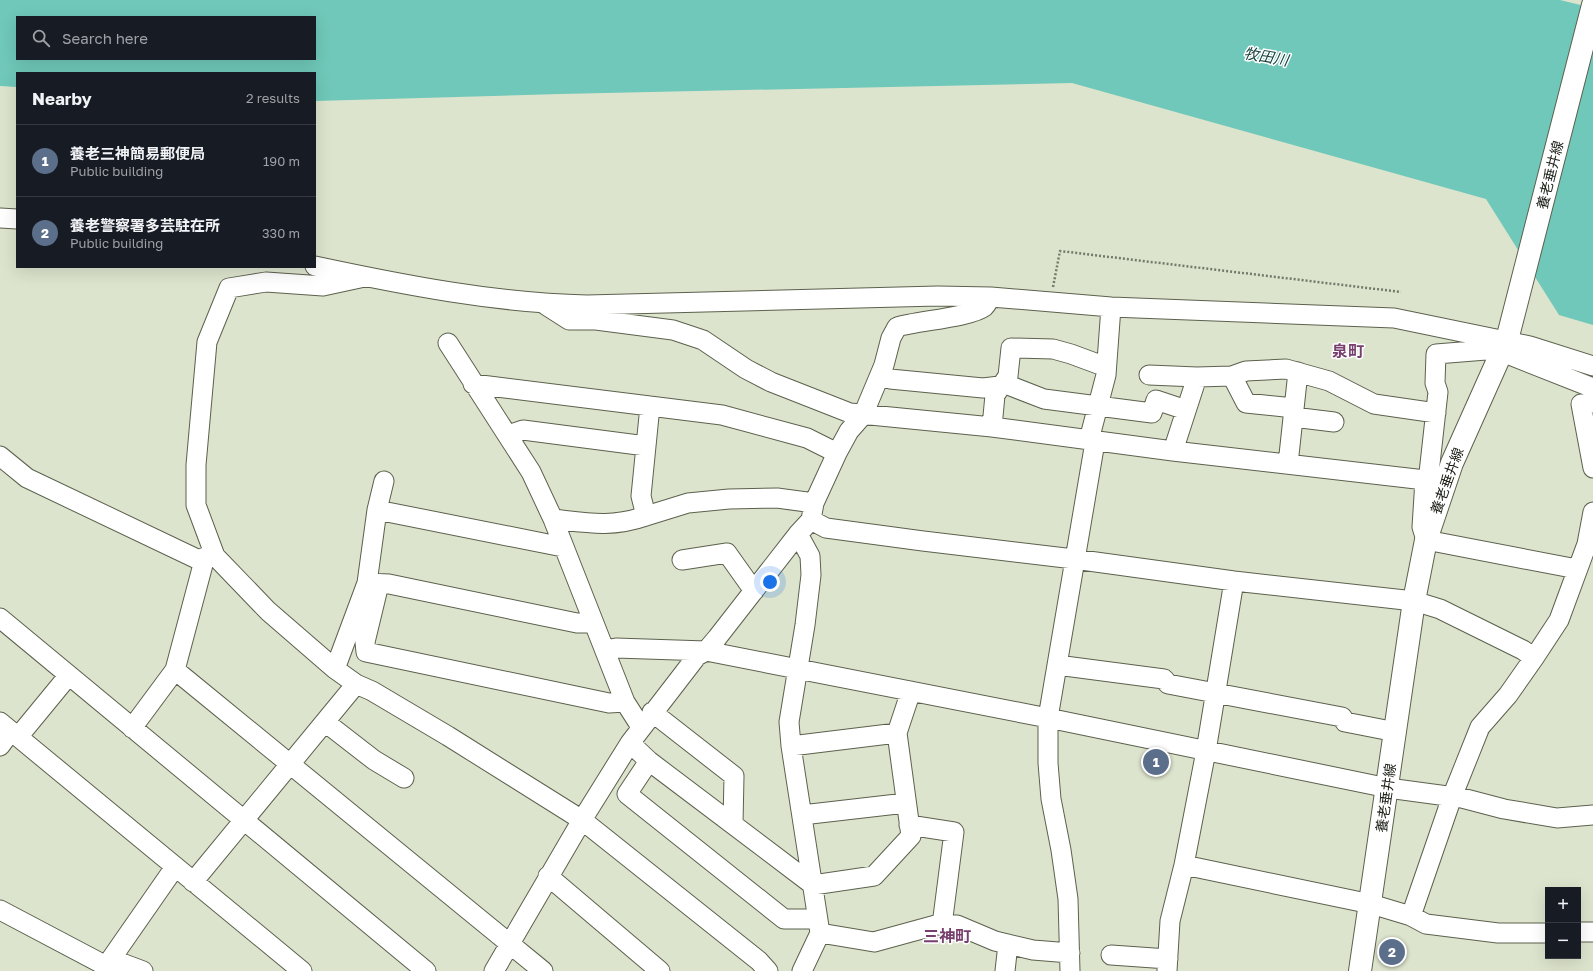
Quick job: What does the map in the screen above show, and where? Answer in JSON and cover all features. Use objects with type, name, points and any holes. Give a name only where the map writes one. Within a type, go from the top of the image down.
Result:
[{"type":"main road","name":"養老垂井線","points":[[1360,971],[1388,788],[1414,601],[1426,540],[1452,464],[1505,346],[1519,297],[1593,5]]},
{"type":"street","points":[[0,218],[16,219]]},
{"type":"street","points":[[316,266],[389,282],[544,304],[938,296],[991,297],[1111,307],[1394,318],[1593,366]]},
{"type":"street","points":[[365,277],[323,286],[266,282],[229,288],[207,342],[196,465],[196,505],[210,557],[335,670],[356,684],[372,691],[448,736],[582,820],[759,961],[768,971]]},
{"type":"street","points":[[494,971],[548,876],[641,727],[697,656],[706,651],[754,591],[813,512],[837,453],[849,431],[863,415],[884,365],[891,338],[897,327],[913,322],[970,313],[984,307],[991,297]]},
{"type":"street","points":[[544,304],[569,320],[596,320],[672,330],[703,340],[746,369],[771,382],[850,413],[992,427],[1173,452],[1425,480]]},
{"type":"street","points":[[649,761],[626,794],[784,919],[819,926],[874,942],[936,925],[957,925],[995,941],[1033,950],[1070,962],[1068,899],[1061,850],[1051,799],[1048,764],[1048,718],[1074,559],[1096,407],[1106,375],[1111,307]]},
{"type":"street","points":[[448,343],[473,384],[532,472],[553,519],[625,702],[641,727]]},
{"type":"street","points":[[1576,569],[1426,540],[1422,527],[1425,480],[1429,473],[1438,392],[1435,383],[1436,354],[1486,350],[1505,346],[1593,388]]},
{"type":"street","points":[[992,427],[995,395],[1008,376],[1012,348],[1053,349],[1106,366]]},
{"type":"street","points":[[1148,375],[1232,376],[1246,371],[1275,369],[1298,372],[1340,386],[1374,404],[1436,413]]},
{"type":"street","points":[[1288,464],[1298,372]]},
{"type":"street","points":[[1173,452],[1197,376]]},
{"type":"street","points":[[1232,376],[1246,403],[1334,422]]},
{"type":"street","points":[[890,379],[984,388],[1008,385],[1044,400],[1152,413],[1156,400],[1186,410]]},
{"type":"street","points":[[473,384],[722,415],[807,438],[837,453]]},
{"type":"street","points":[[1593,403],[1581,404],[1593,468]]},
{"type":"street","points":[[646,516],[641,496],[650,406]]},
{"type":"street","points":[[508,435],[523,430],[646,446]]},
{"type":"street","points":[[0,456],[27,478],[197,559],[210,557]]},
{"type":"street","points":[[384,480],[377,510],[373,583],[365,642],[366,652],[608,703],[625,702]]},
{"type":"street","points":[[553,519],[606,524],[628,522],[688,503],[729,499],[777,498],[813,512],[826,528],[1074,559],[1234,581],[1414,601],[1440,609],[1523,650],[1534,658]]},
{"type":"street","points":[[377,510],[563,547]]},
{"type":"street","points":[[1411,916],[1452,797],[1480,727],[1508,695],[1559,620],[1586,544],[1593,512]]},
{"type":"street","points":[[798,534],[810,556],[811,575],[789,722],[791,746],[819,926],[802,971]]},
{"type":"street","points":[[682,560],[727,553],[754,591]]},
{"type":"street","points":[[132,728],[175,670],[210,557]]},
{"type":"street","points":[[1111,955],[1167,965],[1170,921],[1184,864],[1206,751],[1234,581]]},
{"type":"street","points":[[335,670],[373,583]]},
{"type":"street","points":[[373,583],[389,584],[576,623],[593,623]]},
{"type":"street","points":[[0,618],[426,971]]},
{"type":"street","points":[[605,650],[616,648],[706,651],[1048,718],[1388,788],[1452,797],[1504,809],[1557,818],[1593,815]]},
{"type":"street","points":[[1057,665],[1164,680],[1168,684],[1328,714],[1342,717],[1345,722],[1396,732]]},
{"type":"street","points":[[175,670],[291,763],[543,971]]},
{"type":"street","points":[[69,675],[7,734],[175,867],[302,971]]},
{"type":"street","points":[[193,882],[356,684]]},
{"type":"street","points":[[630,743],[649,761],[813,885],[874,876],[911,836],[897,733],[911,691]]},
{"type":"street","points":[[652,712],[734,776],[733,824]]},
{"type":"street","points":[[325,722],[374,760],[404,778]]},
{"type":"street","points":[[791,746],[897,733]]},
{"type":"street","points":[[802,815],[906,802]]},
{"type":"street","points":[[909,825],[954,832],[942,925]]},
{"type":"street","points":[[1184,864],[1371,904],[1411,916],[1426,924],[1498,933],[1545,933]]},
{"type":"street","points":[[108,965],[175,867]]},
{"type":"street","points":[[548,876],[660,971]]},
{"type":"street","points":[[0,910],[108,965],[143,971]]},
{"type":"street","points":[[1581,932],[1593,932]]},
{"type":"street","points":[[1005,971],[1008,944]]},
{"type":"path","points":[[1049,302],[1060,251],[1401,292]]},
{"type":"water","name":"牧田川","points":[[0,0],[1560,0],[1593,8],[1593,325],[1559,315],[1486,199],[1072,83],[316,101],[316,72],[16,72],[16,87],[0,86]]},
{"type":"place","name":"養老三神簡易郵便局","points":[[1156,762]]},
{"type":"place","name":"養老警察署多芸駐在所","points":[[1392,952]]},
{"type":"district","name":"泉町","points":[[1348,351]]},
{"type":"district","name":"三神町","points":[[947,936]]}]
